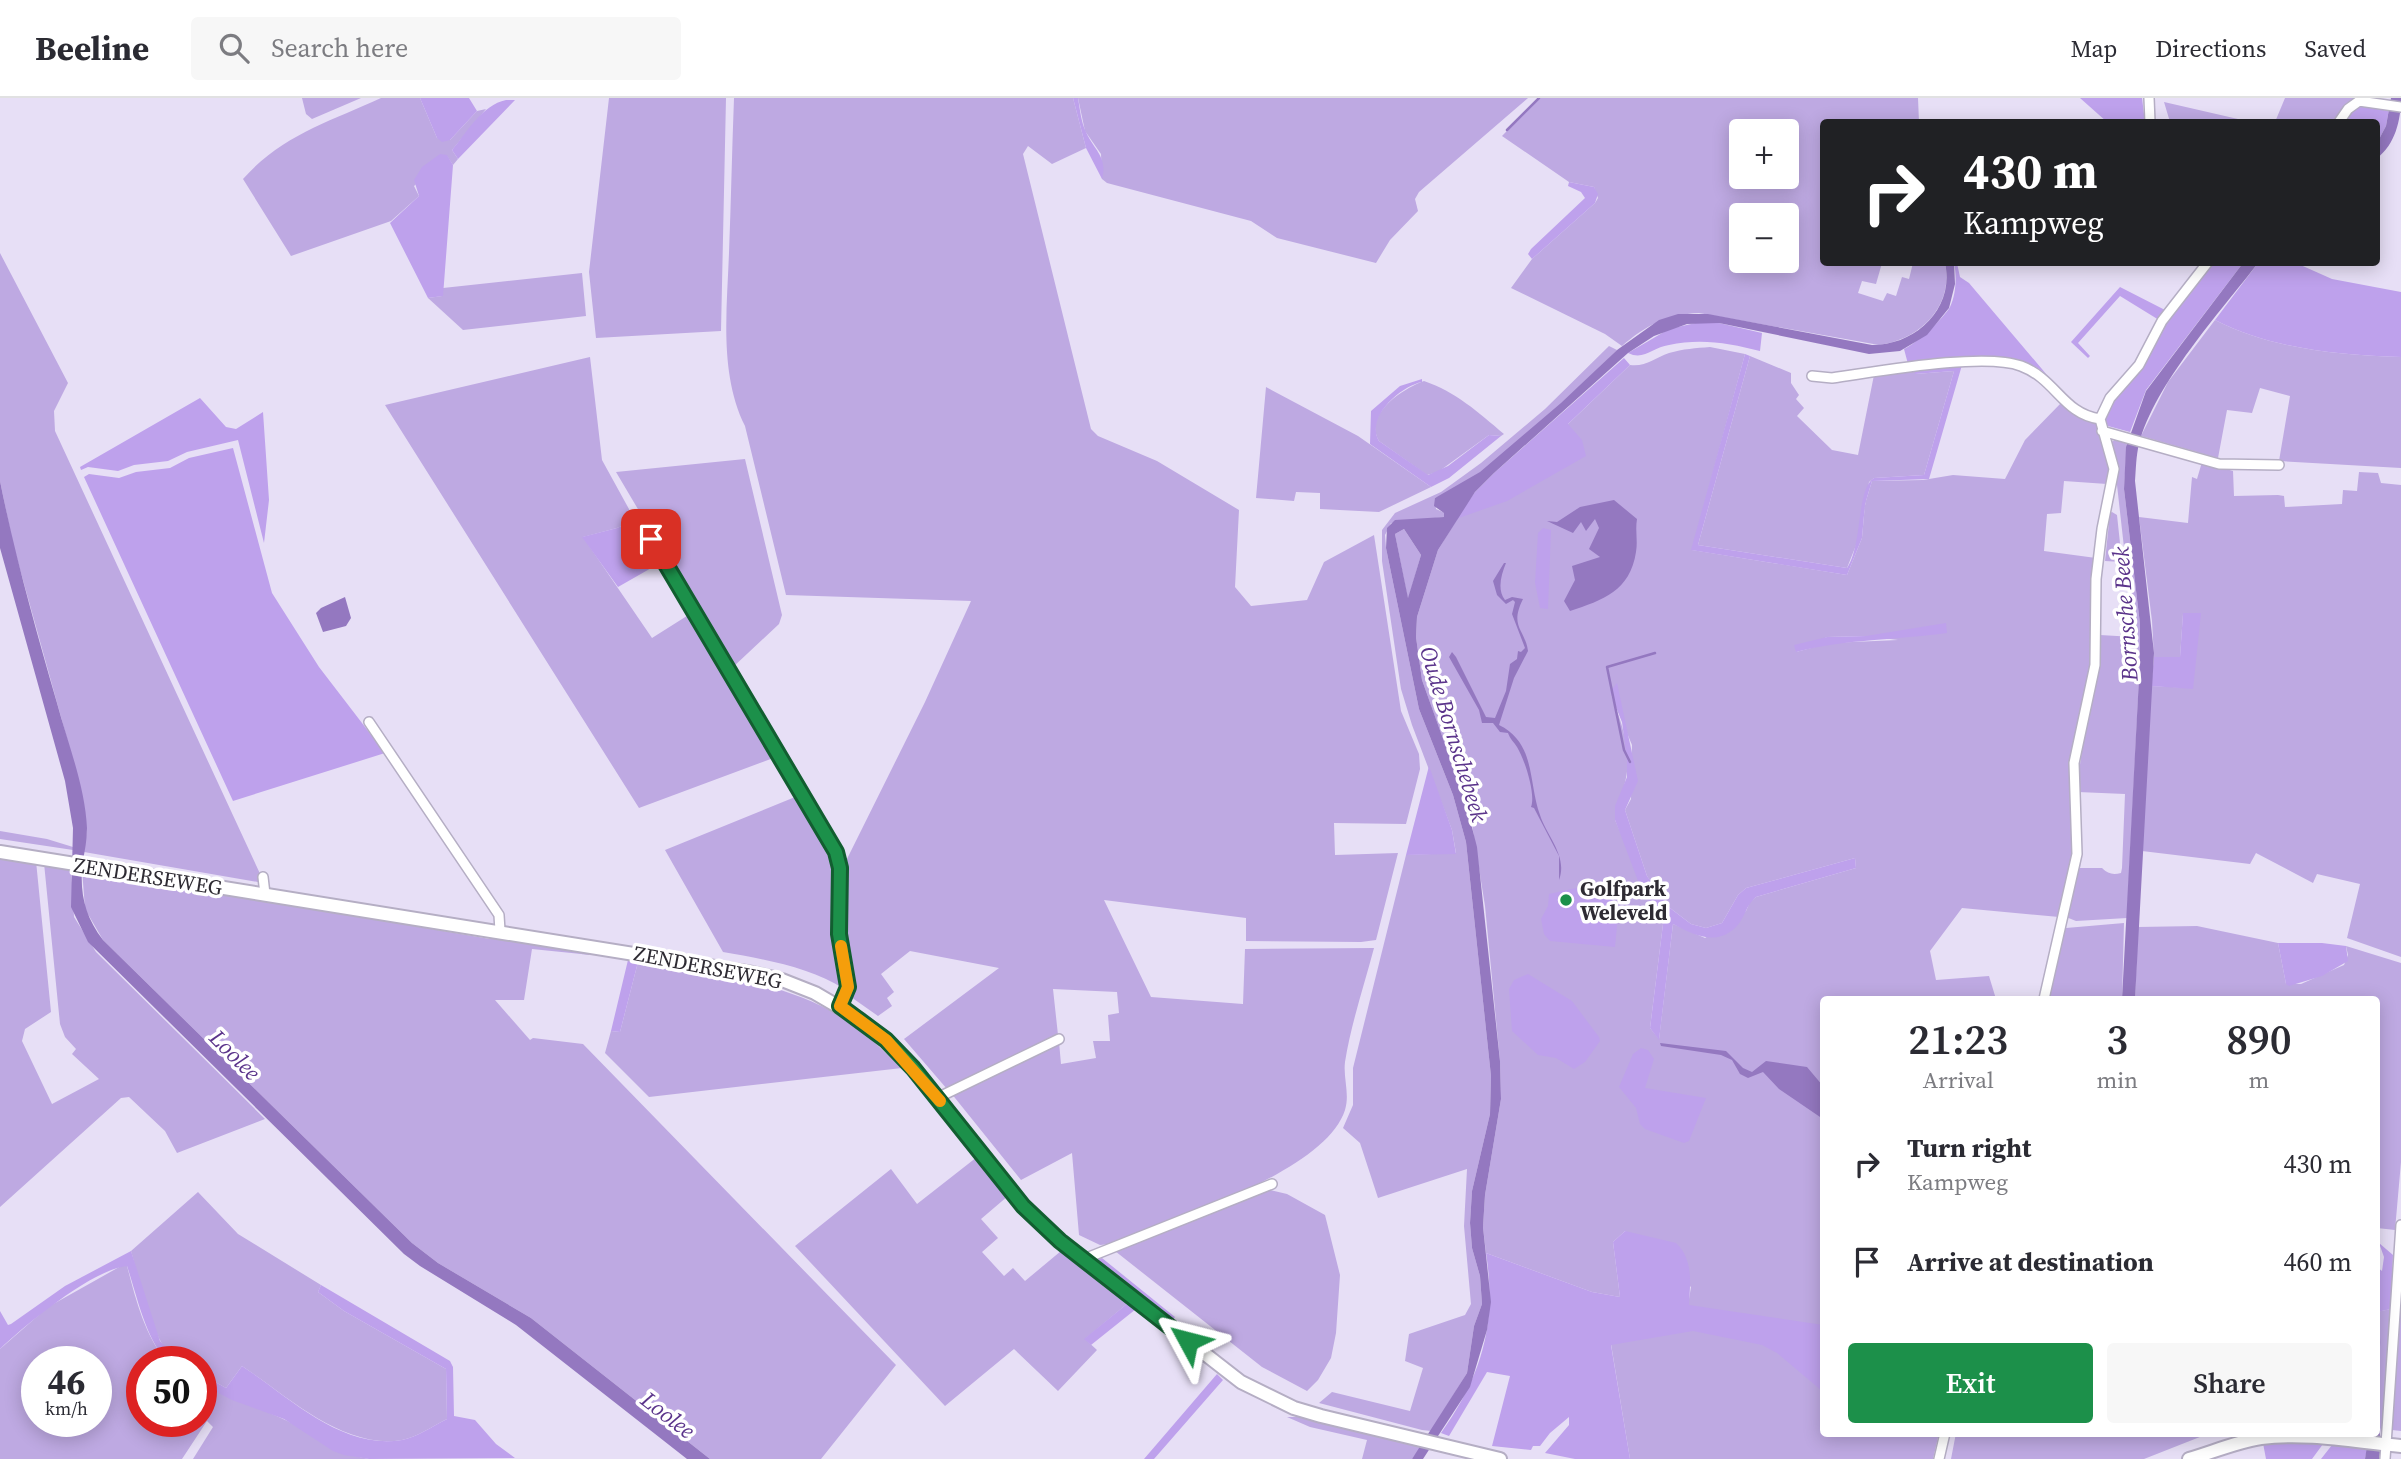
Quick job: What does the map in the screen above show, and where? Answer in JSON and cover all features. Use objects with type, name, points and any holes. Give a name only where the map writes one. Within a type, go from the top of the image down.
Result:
[{"type":"main road","name":"ZENDERSEWEG","points":[[0,852],[500,931],[782,979],[840,1006],[886,1040],[937,1098],[1023,1206],[1060,1241],[1241,1382],[1263,1394],[1321,1416],[1500,1459]]},
{"type":"main road","points":[[2189,1459],[2239,1442],[2280,1437]]},
{"type":"main road","points":[[2306,1437],[2401,1446]]},
{"type":"street","points":[[2149,98],[2150,119]]},
{"type":"street","points":[[2341,119],[2348,109],[2359,101],[2401,107]]},
{"type":"street","points":[[2045,996],[2077,854],[2074,763],[2094,674],[2096,579],[2102,529],[2114,469],[2100,419],[2110,398],[2139,365],[2162,321],[2205,266]]},
{"type":"street","points":[[1812,376],[1832,378],[1973,362],[2011,363],[2035,372],[2077,413],[2100,419]]},
{"type":"street","points":[[2102,431],[2220,464],[2279,464]]},
{"type":"street","points":[[637,517],[836,852],[840,868],[840,942],[848,987],[840,1006]]},
{"type":"street","points":[[369,722],[499,915],[500,931]]},
{"type":"street","points":[[263,877],[264,894]]},
{"type":"street","points":[[937,1098],[1059,1039]]},
{"type":"street","points":[[1084,1259],[1272,1184]]},
{"type":"street","points":[[2385,1459],[2401,1225]]},
{"type":"street","points":[[1939,1459],[1944,1437]]},
{"type":"shaded area","points":[[302,98],[361,98],[312,119],[306,114]]},
{"type":"shaded area","points":[[381,98],[420,98],[437,138],[450,140],[477,111],[486,109],[452,150],[458,159],[453,165],[447,156],[414,186],[419,196],[391,221],[291,256],[243,179],[290,140]]},
{"type":"shaded area","points":[[420,98],[469,98],[477,111],[450,140],[442,142],[437,138]]},
{"type":"shaded area","points":[[609,98],[726,98],[721,331],[596,338],[589,272]]},
{"type":"shaded area","points":[[734,98],[1073,98],[1086,148],[1052,164],[1028,146],[1023,154],[1091,429],[1098,436],[1157,461],[1239,510],[1235,587],[1251,606],[1307,600],[1324,562],[1374,535],[1401,711],[1419,754],[1420,769],[1406,824],[1334,823],[1335,855],[1398,853],[1376,940],[1246,941],[1246,918],[1104,900],[1151,997],[1243,1004],[1245,949],[1374,948],[1345,1062],[1345,1110],[1332,1133],[1308,1154],[1242,1192],[1110,1244],[1100,1245],[1079,1235],[1072,1153],[1021,1180],[951,1093],[1059,1042],[1061,1064],[1096,1058],[1093,1041],[1110,1041],[1108,1015],[1119,1013],[1117,992],[1053,989],[1058,1035],[947,1089],[904,1039],[999,968],[910,951],[881,974],[894,992],[887,998],[892,1006],[878,1016],[851,997],[852,980],[845,962],[842,936],[843,867],[925,702],[971,601],[786,595],[745,426],[731,385],[728,363],[726,319]]},
{"type":"shaded area","points":[[1073,98],[1078,98],[1084,128],[1102,159],[1102,179],[1086,148]]},
{"type":"shaded area","points":[[1078,98],[1528,98],[1419,192],[1415,199],[1418,211],[1390,240],[1376,263],[1277,238],[1251,221],[1107,183],[1102,179],[1101,154],[1085,131]]},
{"type":"shaded area","points":[[1539,98],[1918,98],[1919,119],[1820,119],[1820,266],[1881,266],[1876,284],[1862,281],[1858,293],[1883,301],[1887,293],[1896,296],[1902,277],[1909,279],[1912,266],[1945,266],[1944,293],[1939,307],[1920,328],[1894,342],[1879,345],[1699,313],[1657,322],[1622,346],[1605,334],[1511,288],[1532,259],[1595,203],[1598,198],[1594,187],[1569,182],[1502,136]]},
{"type":"shaded area","points":[[2080,98],[2142,98],[2145,119],[2104,119]]},
{"type":"shaded area","points":[[2285,98],[2356,98],[2334,119],[2276,119]]},
{"type":"shaded area","points":[[2391,98],[2401,98],[2400,115],[2393,139],[2380,156],[2380,137],[2386,126]]},
{"type":"shaded area","points":[[506,100],[515,100],[458,159],[452,150],[469,128],[482,113]]},
{"type":"shaded area","points":[[2164,102],[2238,119],[2169,119]]},
{"type":"shaded area","points":[[2360,104],[2389,109],[2386,126],[2380,137],[2380,119],[2344,119]]},
{"type":"shaded area","points":[[440,154],[447,155],[453,165],[443,296],[428,298],[390,223],[419,196],[414,180],[422,167]]},
{"type":"shaded area","points":[[1569,182],[1594,187],[1598,194],[1595,203],[1532,259],[1528,254],[1531,249],[1585,198],[1581,192],[1568,186]]},
{"type":"shaded area","points":[[0,253],[68,383],[54,411],[55,431],[262,878],[258,882],[84,852],[87,831],[76,771],[13,544],[0,481]]},
{"type":"shaded area","points":[[1945,266],[1954,266],[1955,284],[1949,308],[1927,335],[1900,351],[1869,354],[1719,323],[1687,324],[1654,336],[1628,353],[1494,473],[1475,492],[1438,550],[1417,617],[1416,637],[1422,680],[1465,800],[1477,847],[1500,1061],[1501,1099],[1485,1195],[1483,1227],[1491,1302],[1487,1330],[1470,1387],[1423,1459],[1412,1459],[1467,1373],[1474,1326],[1482,1304],[1480,1276],[1472,1248],[1470,1223],[1472,1191],[1490,1114],[1491,1076],[1466,842],[1453,795],[1419,709],[1386,548],[1387,528],[1395,520],[1444,517],[1444,513],[1434,506],[1435,498],[1480,472],[1561,403],[1617,350],[1659,320],[1678,314],[1708,314],[1872,345],[1903,339],[1917,331],[1938,309],[1947,279]],"holes":[[[1404,529],[1421,555],[1408,598],[1395,534]]]},
{"type":"shaded area","points":[[1954,266],[1958,266],[1960,277],[1969,283],[2047,375],[2032,365],[1998,357],[1962,357],[1908,364],[1904,349],[1916,342],[1950,307],[1954,297]]},
{"type":"shaded area","points":[[2210,266],[2241,266],[2146,390],[2130,432],[2108,426],[2105,421],[2107,410],[2169,318]]},
{"type":"shaded area","points":[[2241,266],[2256,266],[2173,373],[2147,421],[2138,449],[2135,481],[2154,653],[2135,996],[2122,996],[2140,659],[2140,624],[2124,489],[2126,447],[2146,391]]},
{"type":"shaded area","points":[[2256,266],[2303,266],[2332,279],[2401,292],[2401,357],[2305,349],[2259,338],[2215,320]]},
{"type":"shaded area","points":[[582,273],[586,316],[463,330],[428,298],[442,296],[443,288]]},
{"type":"shaded area","points":[[2120,287],[2165,310],[2159,320],[2120,296],[2078,343],[2090,356],[2088,358],[2071,342]]},
{"type":"shaded area","points":[[2215,320],[2259,338],[2305,349],[2401,357],[2401,468],[2279,461],[2290,396],[2260,388],[2252,413],[2227,410],[2218,458],[2141,436],[2168,382]]},
{"type":"shaded area","points":[[1700,322],[1719,323],[1762,333],[1760,351],[1726,344],[1692,342],[1663,346],[1639,355],[1628,353],[1669,329]]},
{"type":"shaded area","points":[[1609,346],[1617,350],[1506,454],[1457,488],[1435,498],[1436,509],[1445,513],[1444,517],[1391,523],[1385,535],[1419,709],[1453,795],[1466,842],[1491,1076],[1490,1114],[1472,1191],[1470,1223],[1472,1248],[1480,1276],[1482,1304],[1474,1326],[1467,1373],[1431,1431],[1422,1430],[1319,1403],[1332,1392],[1410,1411],[1423,1368],[1405,1361],[1409,1334],[1465,1315],[1471,1304],[1464,1226],[1467,1169],[1378,1198],[1360,1143],[1343,1128],[1353,1105],[1353,1068],[1406,855],[1456,853],[1452,830],[1401,689],[1382,561],[1382,530],[1395,513],[1441,492],[1481,463],[1545,409]]},
{"type":"shaded area","points":[[1710,347],[1745,354],[1692,550],[1847,575],[1862,538],[1865,504],[1872,481],[1923,480],[1953,475],[2005,479],[2025,440],[2061,403],[2080,417],[2095,422],[2111,465],[2107,484],[2064,481],[2061,513],[2047,514],[2044,551],[2096,558],[2091,585],[2091,674],[2077,729],[2071,860],[2059,917],[1962,908],[1930,951],[1936,980],[1989,976],[1995,996],[1820,996],[1820,1437],[1938,1437],[1933,1459],[1630,1459],[1611,1344],[1688,1305],[1691,1287],[1625,1231],[1613,1242],[1620,1297],[1592,1292],[1486,1253],[1483,1227],[1485,1195],[1501,1099],[1500,1061],[1485,906],[1471,818],[1422,680],[1416,637],[1417,617],[1438,550],[1469,500],[1544,447],[1630,365],[1646,363],[1689,349]],"holes":[[[1866,636],[1898,640],[1830,643],[1796,652],[1827,637]],[[1610,692],[1632,745],[1631,799],[1625,810],[1647,876],[1670,908],[1691,924],[1706,928],[1722,923],[1738,895],[1746,888],[1855,858],[1856,868],[1756,897],[1746,911],[1705,938],[1673,924],[1659,1039],[1650,1028],[1664,916],[1653,907],[1615,820],[1626,778],[1627,756],[1621,723]]]},
{"type":"shaded area","points":[[1745,354],[1750,356],[1698,545],[1847,568],[1852,558],[1868,484],[1874,478],[1924,475],[1954,371],[1915,374],[1915,371],[1962,365],[1929,479],[1872,481],[1865,504],[1862,538],[1847,575],[1691,550]]},
{"type":"shaded area","points":[[1750,356],[1791,373],[1791,383],[1799,395],[1796,399],[1804,408],[1797,416],[1832,450],[1858,455],[1874,375],[1954,371],[1924,475],[1874,478],[1869,482],[1860,535],[1847,568],[1698,545]]},
{"type":"shaded area","points":[[590,357],[602,460],[635,520],[583,537],[652,638],[690,614],[776,757],[639,808],[385,405]]},
{"type":"shaded area","points":[[1624,358],[1630,365],[1568,424],[1582,440],[1586,456],[1507,501],[1456,519],[1475,492],[1494,473]]},
{"type":"shaded area","points":[[1422,379],[1422,382],[1404,390],[1387,404],[1377,422],[1379,441],[1428,475],[1448,466],[1489,435],[1501,436],[1449,478],[1431,487],[1370,444],[1371,411],[1400,386]]},
{"type":"shaded area","points":[[1424,381],[1457,397],[1504,434],[1489,435],[1438,472],[1427,475],[1379,441],[1376,431],[1376,421],[1388,404],[1406,390]]},
{"type":"shaded area","points":[[1266,387],[1358,436],[1431,487],[1379,512],[1320,509],[1320,493],[1296,492],[1294,501],[1256,498]]},
{"type":"shaded area","points":[[200,398],[226,427],[236,429],[263,412],[269,500],[264,543],[238,440],[187,452],[168,461],[134,465],[118,471],[88,467],[81,470],[80,467]]},
{"type":"shaded area","points":[[2116,439],[2127,442],[2124,489],[2140,624],[2127,918],[2076,921],[2066,917],[2079,847],[2082,846],[2080,868],[2102,868],[2116,874],[2121,873],[2122,868],[2125,794],[2078,792],[2100,635],[2134,637],[2110,443]]},
{"type":"shaded area","points":[[233,448],[272,593],[319,667],[385,753],[233,801],[84,477],[89,474],[119,478],[136,472],[170,468],[189,458]]},
{"type":"shaded area","points":[[745,459],[782,615],[779,624],[732,668],[616,472]]},
{"type":"shaded area","points":[[2202,462],[2233,471],[2234,496],[2284,496],[2285,507],[2342,504],[2343,490],[2357,491],[2359,472],[2378,473],[2381,483],[2401,485],[2401,957],[2347,938],[2360,884],[2317,874],[2313,883],[2256,853],[2250,864],[2142,851],[2151,686],[2193,688],[2183,614],[2180,657],[2154,657],[2139,517],[2188,523],[2192,477],[2197,479]]},
{"type":"shaded area","points":[[0,481],[26,593],[80,781],[87,828],[82,871],[84,902],[91,921],[103,940],[412,1243],[438,1263],[531,1318],[710,1459],[687,1459],[516,1325],[404,1254],[88,942],[71,907],[73,828],[65,781],[0,548]]},
{"type":"shaded area","points":[[1614,500],[1637,519],[1637,548],[1633,565],[1628,576],[1613,592],[1570,611],[1564,601],[1575,580],[1572,566],[1600,557],[1589,549],[1599,528],[1595,519],[1586,531],[1581,522],[1573,533],[1547,521],[1557,522],[1580,507]]},
{"type":"shaded area","points":[[2112,512],[2117,515],[2122,562],[2105,561]]},
{"type":"shaded area","points":[[635,520],[660,563],[618,587],[582,537],[617,528]]},
{"type":"shaded area","points":[[1543,528],[1551,530],[1548,609],[1540,608],[1535,583],[1538,533]]},
{"type":"shaded area","points":[[1404,529],[1421,555],[1408,600],[1395,534]]},
{"type":"shaded area","points":[[1504,563],[1501,592],[1505,600],[1512,597],[1523,599],[1517,616],[1528,651],[1514,678],[1499,725],[1511,733],[1525,753],[1540,815],[1559,855],[1561,871],[1559,880],[1559,856],[1534,808],[1531,807],[1531,786],[1520,753],[1508,733],[1500,732],[1493,723],[1482,723],[1479,710],[1449,657],[1452,652],[1456,657],[1486,717],[1495,718],[1506,691],[1510,664],[1517,659],[1518,651],[1521,652],[1525,648],[1512,614],[1515,602],[1513,600],[1506,604],[1497,595],[1493,581]]},
{"type":"shaded area","points":[[345,597],[351,618],[346,626],[323,632],[316,613]]},
{"type":"shaded area","points":[[2183,613],[2201,613],[2193,689],[2151,686],[2154,657],[2180,657]]},
{"type":"shaded area","points":[[1946,623],[1947,633],[1852,642],[1796,652],[1794,645],[1827,637],[1866,636]]},
{"type":"shaded area","points":[[1617,683],[1638,781],[1625,810],[1647,876],[1670,908],[1691,924],[1706,928],[1722,923],[1738,895],[1746,888],[1855,858],[1856,868],[1756,897],[1737,926],[1722,936],[1705,937],[1673,924],[1659,1040],[1650,1028],[1664,916],[1643,894],[1615,820],[1615,806],[1627,777],[1622,722],[1610,692]]},
{"type":"shaded area","points":[[1429,766],[1452,830],[1456,854],[1406,855]]},
{"type":"shaded area","points":[[800,795],[833,853],[836,881],[833,939],[845,980],[844,989],[801,969],[723,952],[665,850]]},
{"type":"shaded area","points":[[0,831],[47,839],[73,847],[73,850],[0,839]]},
{"type":"shaded area","points":[[0,860],[36,861],[51,1012],[25,1029],[22,1041],[52,1104],[99,1079],[72,1054],[76,1049],[65,1037],[60,1024],[44,863],[71,867],[74,917],[96,952],[265,1119],[177,1153],[165,1131],[129,1097],[121,1098],[0,1207]]},
{"type":"shaded area","points":[[82,869],[490,939],[541,941],[591,955],[532,949],[524,1000],[495,1000],[530,1040],[533,1038],[583,1044],[896,1365],[821,1459],[710,1459],[531,1318],[438,1263],[412,1243],[103,940],[85,909]]},
{"type":"shaded area","points":[[1581,887],[1586,898],[1613,895],[1617,926],[1615,947],[1550,941],[1544,934],[1541,919],[1548,906],[1549,894]]},
{"type":"shaded area","points":[[2124,923],[2122,996],[2048,996],[2062,933],[2066,928]]},
{"type":"shaded area","points":[[2197,926],[2278,943],[2286,984],[2301,984],[2344,965],[2348,955],[2346,946],[2401,963],[2401,1162],[2395,1230],[2380,1228],[2380,996],[2135,996],[2138,927]]},
{"type":"shaded area","points":[[2278,943],[2346,946],[2348,961],[2322,976],[2289,986],[2286,984]]},
{"type":"shaded area","points":[[628,960],[638,962],[620,1032],[611,1031]]},
{"type":"shaded area","points":[[638,962],[742,980],[817,1004],[865,1033],[902,1068],[649,1097],[605,1053],[611,1031],[620,1032]]},
{"type":"shaded area","points":[[1528,974],[1572,1001],[1599,1037],[1600,1041],[1585,1062],[1574,1069],[1556,1058],[1538,1055],[1512,1031],[1509,989],[1514,980]]},
{"type":"shaded area","points":[[1660,1043],[1726,1051],[1743,1068],[1752,1072],[1766,1061],[1807,1067],[1820,1082],[1820,1117],[1779,1089],[1763,1072],[1748,1078],[1740,1074],[1732,1060],[1721,1055],[1661,1046]]},
{"type":"shaded area","points":[[1641,1048],[1648,1050],[1654,1059],[1645,1088],[1706,1098],[1689,1141],[1684,1143],[1645,1129],[1640,1124],[1636,1108],[1619,1087],[1633,1054]]},
{"type":"shaded area","points":[[977,1157],[1008,1196],[981,1219],[998,1238],[982,1252],[1004,1276],[1013,1268],[1025,1281],[1061,1251],[1128,1303],[1085,1339],[1097,1350],[1058,1391],[1014,1349],[945,1406],[795,1246],[891,1169],[917,1204]]},
{"type":"shaded area","points":[[1270,1190],[1287,1194],[1325,1215],[1340,1275],[1336,1333],[1331,1358],[1318,1380],[1307,1391],[1262,1367],[1115,1251]]},
{"type":"shaded area","points":[[198,1192],[238,1234],[321,1285],[318,1292],[344,1311],[446,1369],[447,1419],[402,1440],[380,1441],[359,1437],[317,1418],[242,1366],[226,1388],[217,1383],[217,1346],[164,1346],[161,1342],[148,1311],[131,1251]]},
{"type":"shaded area","points":[[1625,1231],[1676,1243],[1688,1265],[1689,1305],[1820,1325],[1820,1389],[1777,1353],[1762,1345],[1693,1331],[1611,1345],[1630,1459],[1575,1459],[1545,1453],[1569,1425],[1569,1417],[1550,1433],[1540,1446],[1533,1446],[1531,1450],[1492,1446],[1510,1376],[1487,1372],[1449,1436],[1441,1433],[1467,1390],[1483,1348],[1489,1303],[1486,1253],[1592,1292],[1620,1297],[1613,1242]]},
{"type":"shaded area","points":[[2380,1244],[2393,1255],[2391,1309],[2380,1311],[2380,1269],[2382,1271],[2384,1257]]},
{"type":"shaded area","points":[[131,1251],[160,1341],[165,1346],[156,1346],[152,1339],[127,1266],[113,1269],[78,1287],[0,1349],[0,1311],[8,1325],[11,1324],[65,1286]]},
{"type":"shaded area","points":[[1102,1258],[1175,1317],[1170,1323],[1093,1261]]},
{"type":"shaded area","points":[[121,1266],[127,1266],[137,1304],[156,1346],[126,1346],[126,1437],[196,1437],[182,1459],[0,1459],[0,1349],[48,1307]]},
{"type":"shaded area","points":[[321,1285],[450,1361],[453,1367],[454,1416],[475,1420],[496,1444],[515,1458],[369,1459],[344,1455],[333,1451],[284,1419],[217,1392],[217,1383],[226,1388],[242,1366],[316,1418],[358,1437],[379,1441],[408,1439],[447,1419],[446,1369],[344,1311],[318,1292]]},
{"type":"shaded area","points":[[2401,1293],[2401,1431],[2392,1430]]},
{"type":"shaded area","points":[[1128,1303],[1136,1309],[1091,1345],[1084,1339]]},
{"type":"shaded area","points":[[2391,1309],[2384,1431],[2381,1433],[2380,1428],[2380,1311]]},
{"type":"shaded area","points":[[1217,1374],[1223,1380],[1154,1459],[1144,1459]]},
{"type":"shaded area","points":[[217,1391],[281,1418],[343,1452],[369,1459],[193,1459],[207,1437],[217,1437]]},
{"type":"shaded area","points":[[1287,1417],[1305,1417],[1423,1445],[1412,1459],[1362,1459],[1367,1440],[1310,1427]]},
{"type":"shaded area","points":[[1955,1437],[2200,1437],[2144,1459],[1951,1459]]},
{"type":"shaded area","points":[[2368,1437],[2380,1437],[2379,1459],[2365,1459]]},
{"type":"shaded area","points":[[2290,1441],[2323,1444],[2312,1459],[2266,1459],[2263,1443]]},
{"type":"shaded area","points":[[2332,1445],[2367,1449],[2365,1459],[2321,1459]]},
{"type":"waterway","points":[[1507,130],[1539,98]]},
{"type":"waterway","points":[[1630,762],[1624,750],[1607,667],[1655,653]]},
{"type":"slow traffic","points":[[841,946],[848,987],[840,1006],[886,1040],[940,1101]]},
{"type":"place","name":"Golfpark Weleveld","points":[[1566,900]]},
{"type":"route","points":[[651,539],[836,852],[840,868],[839,934],[848,987],[840,1006],[886,1040],[913,1068],[1023,1206],[1060,1241],[1188,1341]]},
{"type":"water label","name":"Bornsche Beek","points":[[2125,614]]},
{"type":"water label","name":"Oude Bornschebeek","points":[[1454,734]]},
{"type":"water label","name":"Loolee","points":[[235,1055]]},
{"type":"water label","name":"Loolee","points":[[668,1415]]}]
